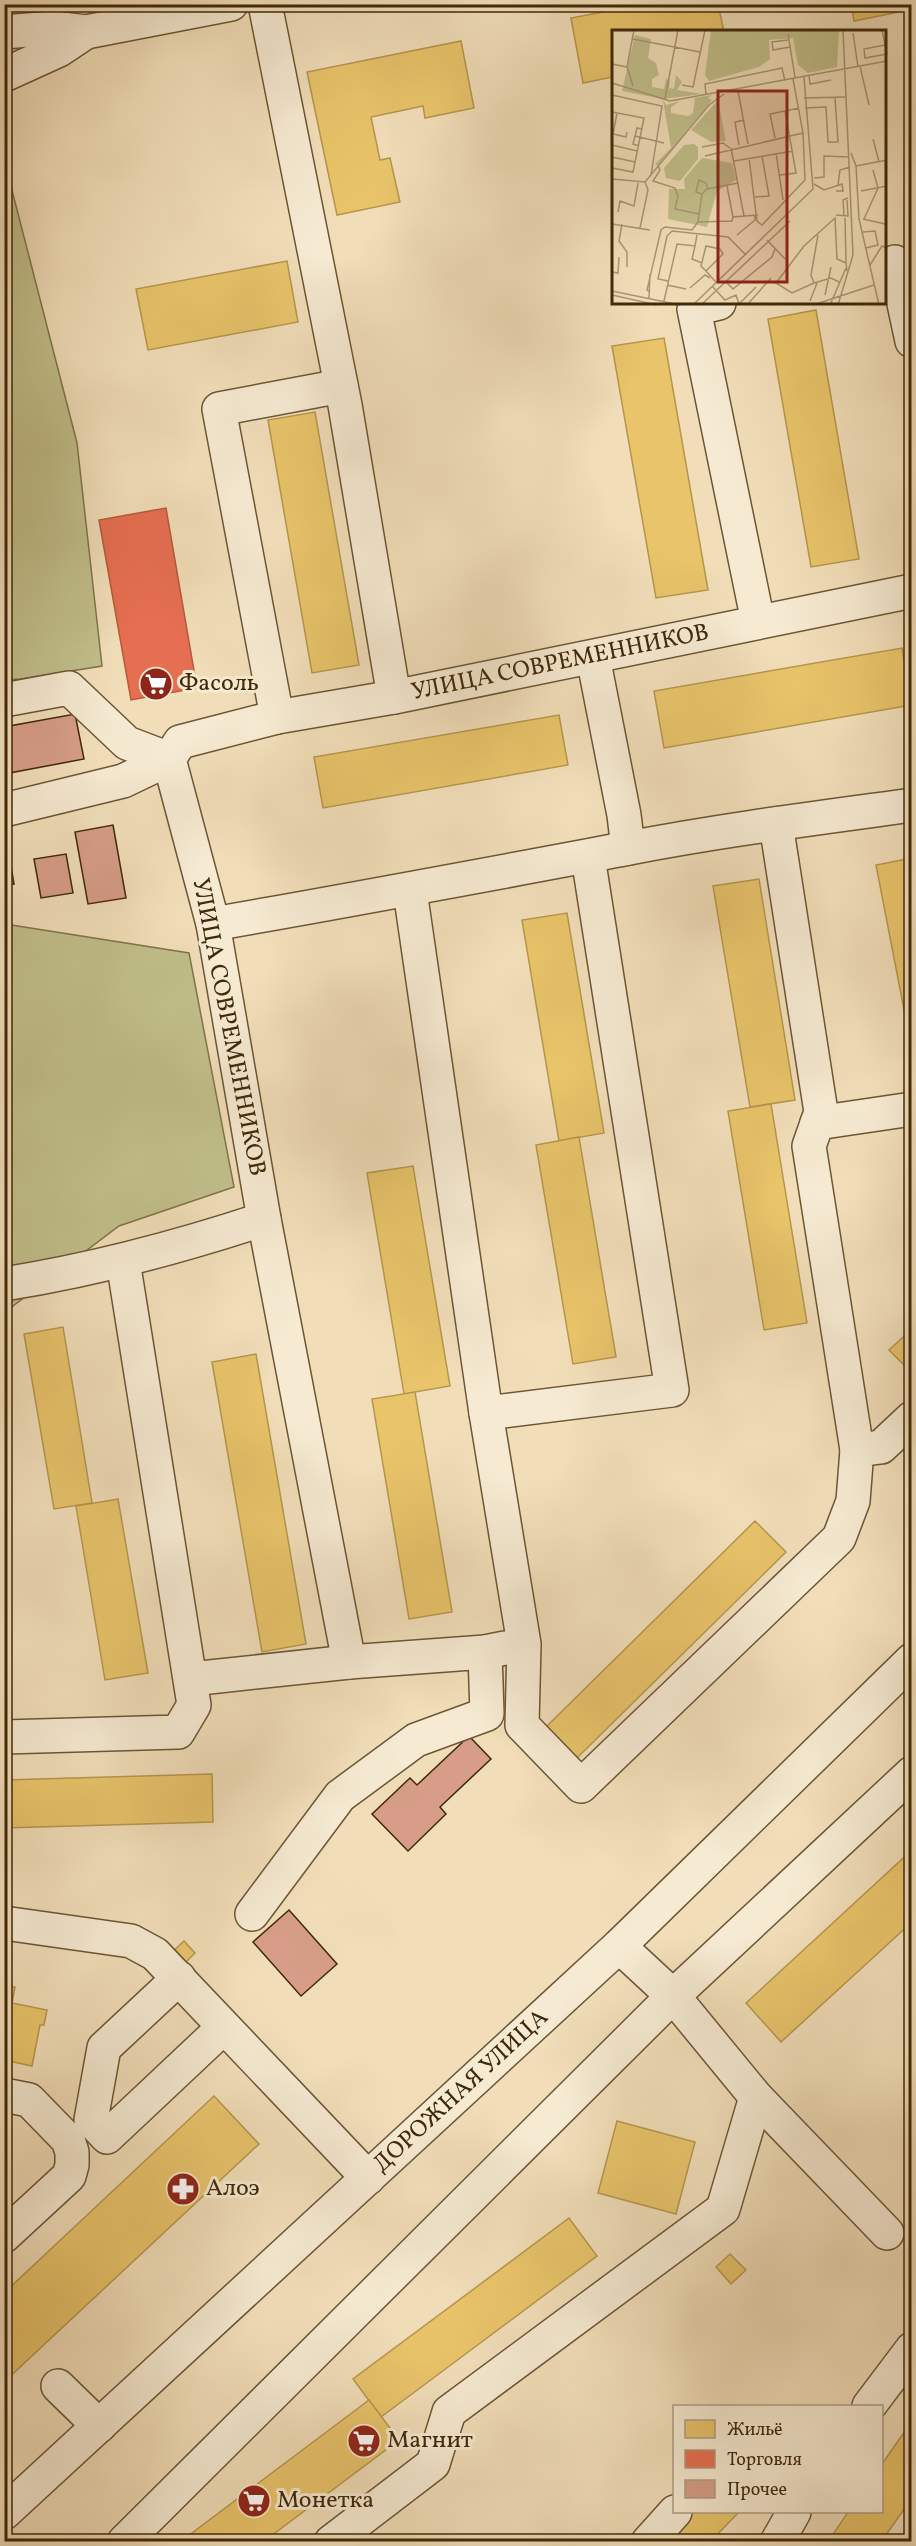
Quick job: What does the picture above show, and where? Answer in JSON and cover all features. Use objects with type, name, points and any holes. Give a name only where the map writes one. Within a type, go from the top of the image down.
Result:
[{"type":"street","points":[[4,32],[53,28],[86,32],[231,4]]},
{"type":"street","points":[[265,4],[341,386],[394,698]]},
{"type":"street","points":[[4,75],[59,50],[86,32]]},
{"type":"street","points":[[897,261],[912,341]]},
{"type":"street","points":[[714,304],[694,309],[758,622]]},
{"type":"street","points":[[277,717],[219,409],[341,386]]},
{"type":"street","name":"УЛИЦА СОВРЕМЕННИКОВ","points":[[349,1662],[264,1219],[213,924],[169,759],[180,742],[277,717],[394,698],[912,591]]},
{"type":"street","points":[[592,657],[624,815],[628,848]]},
{"type":"street","points":[[4,700],[69,688],[127,743],[169,759]]},
{"type":"street","points":[[4,810],[123,781],[169,759]]},
{"type":"street","points":[[213,924],[410,891],[628,848],[776,824],[912,806]]},
{"type":"street","points":[[410,891],[486,1413],[524,1644],[522,1725],[581,1786],[839,1538],[853,1501],[856,1450],[809,1146],[821,1112],[776,824]]},
{"type":"street","points":[[486,1413],[672,1390],[588,857]]},
{"type":"street","points":[[817,1123],[912,1109]]},
{"type":"street","points":[[4,1284],[57,1276],[123,1261],[264,1219]]},
{"type":"street","points":[[4,1737],[178,1732],[194,1706],[123,1261]]},
{"type":"street","points":[[856,1450],[881,1447],[912,1418]]},
{"type":"street","points":[[191,1679],[349,1662],[485,1652],[524,1644]]},
{"type":"street","points":[[252,1914],[340,1796],[416,1740],[487,1714],[485,1652]]},
{"type":"street","name":"ДОРОЖНАЯ УЛИЦА","points":[[4,2513],[619,1946],[912,1660]]},
{"type":"street","points":[[124,2541],[673,1996],[912,1773]]},
{"type":"street","points":[[4,1923],[131,1941],[155,1954],[368,2178]]},
{"type":"street","points":[[619,1946],[673,1996],[756,2097],[887,2233]]},
{"type":"street","points":[[179,1978],[104,2048],[91,2120],[99,2129],[107,2137],[224,2026]]},
{"type":"street","points":[[4,2095],[29,2100],[68,2140],[72,2152],[69,2176],[4,2236]]},
{"type":"street","points":[[330,2541],[433,2464],[449,2412],[723,2209],[756,2097]]},
{"type":"street","points":[[870,2405],[912,2349]]},
{"type":"street","points":[[58,2386],[99,2426]]},
{"type":"street","points":[[648,2541],[673,2513]]},
{"type":"street","points":[[777,2541],[793,2513]]},
{"type":"shaded area","points":[[5,163],[77,443],[102,666],[5,680]]},
{"type":"shaded area","points":[[5,924],[189,953],[234,1187],[119,1226],[5,1312]]},
{"type":"building: Жильё","points":[[645,4],[718,4],[724,30],[612,30],[612,77],[583,83],[571,18]]},
{"type":"building: Жильё","points":[[851,4],[897,4],[899,12],[854,21]]},
{"type":"building: Жильё","points":[[461,41],[474,108],[425,118],[423,106],[371,117],[380,160],[390,158],[400,202],[337,215],[307,72]]},
{"type":"building: Жильё","points":[[287,261],[298,322],[148,350],[136,289]]},
{"type":"building: Жильё","points":[[816,310],[859,559],[811,567],[768,319]]},
{"type":"building: Жильё","points":[[664,338],[708,590],[656,598],[612,346]]},
{"type":"building: Жильё","points":[[315,412],[359,665],[312,673],[268,420]]},
{"type":"building: Жильё","points":[[902,648],[912,705],[664,748],[654,691]]},
{"type":"building: Жильё","points":[[559,715],[568,765],[323,808],[314,757]]},
{"type":"building: Жильё","points":[[912,858],[912,1051],[876,865]]},
{"type":"building: Жильё","points":[[759,879],[795,1100],[750,1107],[713,886]]},
{"type":"building: Жильё","points":[[567,913],[604,1133],[559,1141],[522,920]]},
{"type":"building: Жильё","points":[[771,1104],[807,1323],[764,1330],[728,1111]]},
{"type":"building: Жильё","points":[[579,1137],[616,1357],[573,1364],[536,1145]]},
{"type":"building: Жильё","points":[[413,1166],[450,1386],[404,1394],[367,1173]]},
{"type":"building: Жильё","points":[[63,1327],[92,1503],[54,1509],[24,1334]]},
{"type":"building: Жильё","points":[[912,1329],[912,1373],[889,1350]]},
{"type":"building: Жильё","points":[[256,1354],[306,1644],[262,1652],[212,1362]]},
{"type":"building: Жильё","points":[[415,1392],[452,1612],[409,1619],[372,1399]]},
{"type":"building: Жильё","points":[[118,1499],[148,1673],[105,1680],[76,1506]]},
{"type":"building: Жильё","points":[[755,1521],[786,1552],[577,1758],[546,1727]]},
{"type":"building: Жильё","points":[[212,1774],[213,1822],[4,1828],[4,1780]]},
{"type":"building: Жильё","points":[[912,1850],[912,1922],[781,2042],[746,2003]]},
{"type":"building: Жильё","points":[[184,1941],[195,1953],[181,1967],[169,1955]]},
{"type":"building: Жильё","points":[[4,1985],[15,1987],[12,2003],[47,2010],[44,2025],[40,2025],[32,2066],[4,2060]]},
{"type":"building: Жильё","points":[[214,2096],[259,2144],[4,2382],[4,2293]]},
{"type":"building: Жильё","points":[[617,2121],[695,2142],[676,2214],[598,2193]]},
{"type":"building: Жильё","points":[[569,2218],[597,2256],[381,2417],[353,2379]]},
{"type":"building: Жильё","points":[[730,2254],[746,2270],[731,2284],[716,2267]]},
{"type":"building: Жильё","points":[[369,2400],[399,2440],[263,2542],[180,2542]]},
{"type":"building: Жильё","points":[[912,2421],[912,2498],[881,2542],[828,2542],[847,2513],[883,2513],[883,2463]]},
{"type":"building: Жильё","points":[[683,2513],[738,2513],[710,2542],[655,2542]]},
{"type":"building: Торговля","points":[[166,508],[197,688],[131,700],[99,520]]},
{"type":"building: Прочее","points":[[75,714],[84,759],[4,774],[4,727]]},
{"type":"building: Прочее","points":[[113,825],[126,898],[88,904],[75,832]]},
{"type":"building: Прочее","points":[[4,842],[7,842],[14,884],[4,885]]},
{"type":"building: Прочее","points":[[66,854],[73,893],[41,898],[34,859]]},
{"type":"building: Прочее","points":[[469,1736],[491,1759],[440,1807],[446,1814],[408,1851],[372,1814],[410,1778],[417,1785]]},
{"type":"building: Прочее","points":[[289,1910],[337,1964],[301,1996],[253,1942]]},
{"type":"place","name":"Фасоль","points":[[156,684]]},
{"type":"place","name":"Алоэ","points":[[183,2189]]},
{"type":"place","name":"Магнит","points":[[364,2441]]},
{"type":"place","name":"Монетка","points":[[254,2501]]}]
